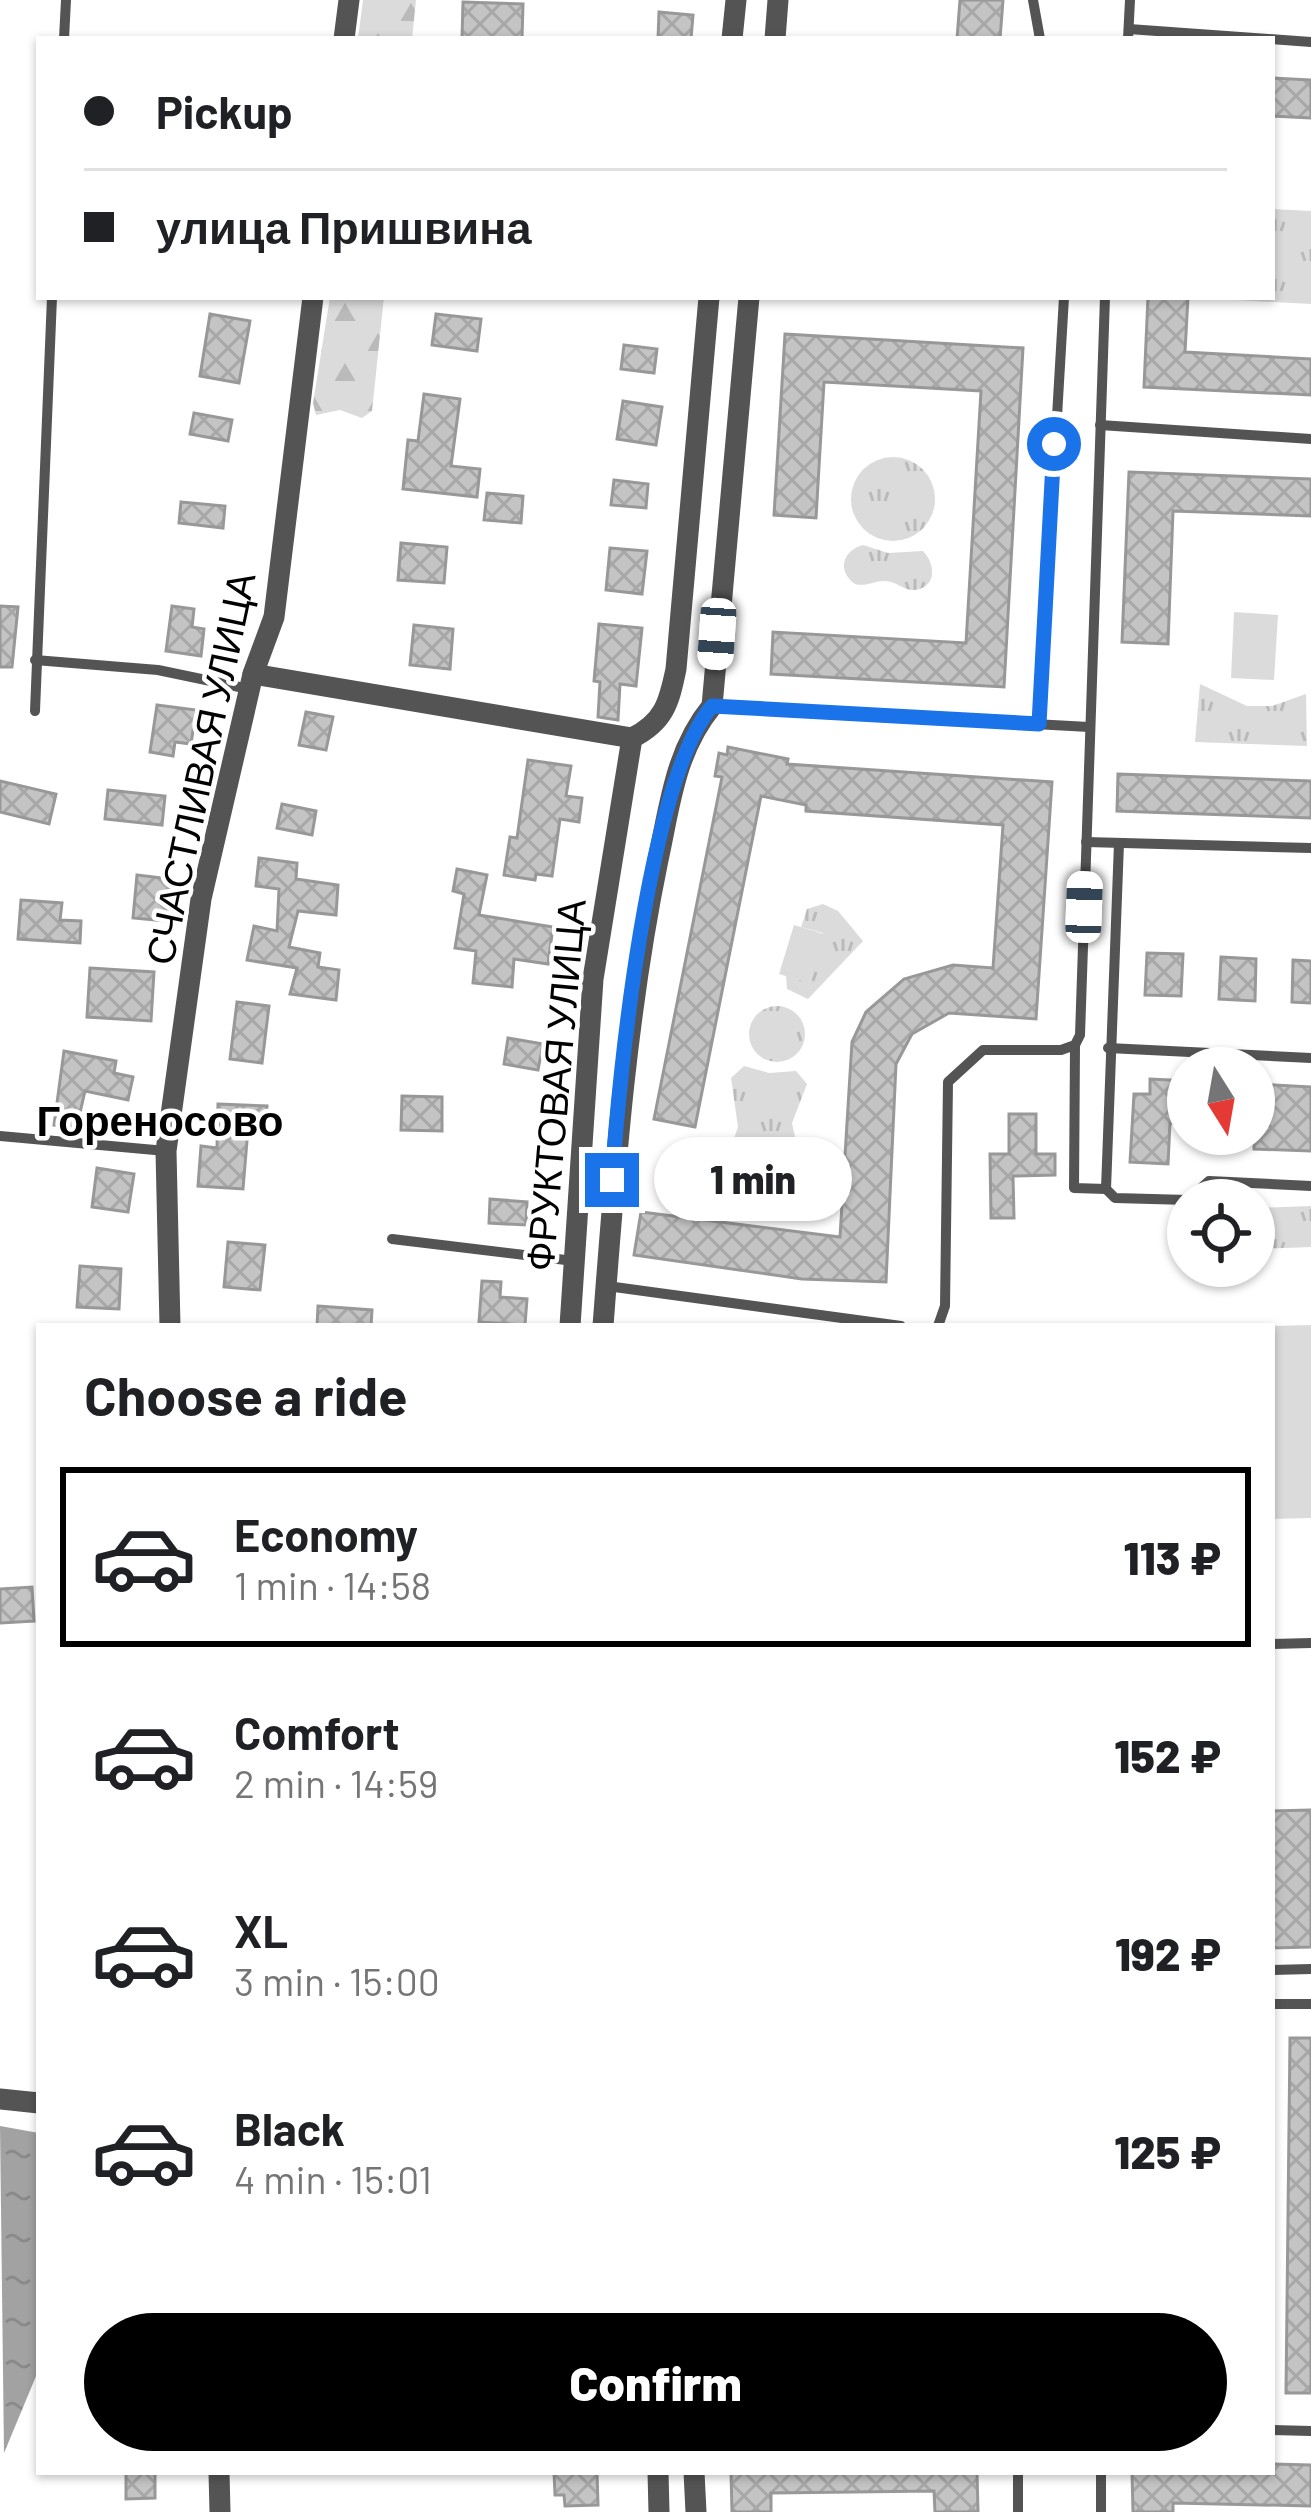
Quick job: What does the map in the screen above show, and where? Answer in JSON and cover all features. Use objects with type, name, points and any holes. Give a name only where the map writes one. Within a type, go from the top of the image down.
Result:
[{"type":"street","points":[[344,36],[349,0]]},
{"type":"street","points":[[732,36],[736,0]]},
{"type":"street","points":[[775,36],[778,0]]},
{"type":"street","name":"СЧАСТЛИВАЯ УЛИЦА","points":[[170,1323],[166,1151],[201,899],[251,681],[274,617],[313,300]]},
{"type":"street","points":[[251,681],[632,737],[655,726],[666,710],[676,669],[709,300]]},
{"type":"street","points":[[602,1323],[615,1135],[636,965],[683,748],[712,706],[749,300]]},
{"type":"street","name":"ФРУКТОВАЯ УЛИЦА","points":[[570,1323],[592,979],[632,737]]},
{"type":"street","points":[[0,2099],[36,2103]]},
{"type":"street","points":[[219,2475],[220,2512]]},
{"type":"street","points":[[658,2475],[659,2512]]},
{"type":"street","points":[[694,2475],[696,2512]]},
{"type":"lane","points":[[64,36],[66,0]]},
{"type":"lane","points":[[1033,0],[1039,36]]},
{"type":"lane","points":[[1130,0],[1128,34],[1174,36]]},
{"type":"lane","points":[[1275,40],[1311,42]]},
{"type":"lane","points":[[34,710],[52,300]]},
{"type":"lane","points":[[1039,724],[1064,300]]},
{"type":"lane","points":[[1105,300],[1080,1035],[1075,1045],[1074,1188],[1106,1189],[1115,1198],[1167,1199]]},
{"type":"lane","points":[[1100,425],[1311,439]]},
{"type":"lane","points":[[35,660],[251,681]]},
{"type":"lane","points":[[712,706],[1089,727]]},
{"type":"lane","points":[[1086,842],[1311,848]]},
{"type":"lane","points":[[1106,1189],[1119,843]]},
{"type":"lane","points":[[939,1323],[945,1306],[948,1082],[982,1050],[1061,1051],[1075,1045]]},
{"type":"lane","points":[[1108,1048],[1311,1058]]},
{"type":"lane","points":[[0,1136],[166,1151]]},
{"type":"lane","points":[[1275,1184],[1311,1186]]},
{"type":"lane","points":[[392,1239],[574,1261]]},
{"type":"lane","points":[[606,1286],[879,1323]]},
{"type":"lane","points":[[1275,1644],[1311,1642]]},
{"type":"lane","points":[[1275,1970],[1311,1969]]},
{"type":"lane","points":[[1275,2004],[1311,2004]]},
{"type":"lane","points":[[1275,2430],[1311,2431]]},
{"type":"lane","points":[[1018,2475],[1018,2512]]},
{"type":"lane","points":[[1101,2475],[1101,2512]]},
{"type":"green space","points":[[363,0],[416,0],[412,36],[358,36]]},
{"type":"green space","points":[[1275,209],[1311,211],[1311,304],[1236,300],[1275,300]]},
{"type":"green space","points":[[330,300],[384,300],[372,411],[362,418],[340,410],[316,415],[313,403]]},
{"type":"green space","points":[[893,457],[923,469],[935,499],[923,529],[893,541],[863,529],[851,499],[863,469]]},
{"type":"green space","points":[[863,545],[888,553],[923,551],[932,568],[931,580],[915,590],[885,581],[855,584],[844,562]]},
{"type":"green space","points":[[1234,612],[1278,615],[1274,680],[1231,678]]},
{"type":"green space","points":[[1200,684],[1247,706],[1272,706],[1306,694],[1307,746],[1195,742]]},
{"type":"green space","points":[[823,904],[838,911],[863,941],[808,999],[787,989],[786,976],[809,982],[823,933],[801,927],[807,909]]},
{"type":"green space","points":[[794,925],[824,934],[809,983],[779,974]]},
{"type":"green space","points":[[777,1006],[797,1014],[805,1034],[797,1054],[777,1062],[757,1054],[749,1034],[757,1014]]},
{"type":"green space","points":[[744,1066],[769,1073],[796,1071],[807,1084],[792,1123],[802,1169],[792,1190],[778,1193],[733,1184],[726,1182],[722,1172],[738,1127],[731,1078]]},
{"type":"green space","points":[[1311,1206],[1311,1247],[1275,1248],[1275,1207]]},
{"type":"green space","points":[[1311,1325],[1311,1518],[1275,1519],[1275,1326]]},
{"type":"water","points":[[0,2126],[36,2132],[36,2376],[4,2453]]},
{"type":"building","points":[[960,0],[1003,0],[1000,36],[957,36]]},
{"type":"building","points":[[463,2],[523,4],[522,36],[462,36]]},
{"type":"building","points":[[659,12],[693,15],[691,36],[658,36]]},
{"type":"building","points":[[1275,78],[1311,80],[1311,118],[1275,116]]},
{"type":"building","points":[[1148,300],[1188,300],[1185,352],[1311,359],[1311,395],[1144,387]]},
{"type":"building","points":[[210,314],[250,321],[239,383],[200,376]]},
{"type":"building","points":[[436,314],[481,319],[477,351],[432,345]]},
{"type":"building","points":[[785,334],[1023,348],[1004,687],[771,674],[773,632],[966,643],[981,391],[824,382],[816,518],[774,515]]},
{"type":"building","points":[[624,345],[657,349],[654,373],[621,369]]},
{"type":"building","points":[[424,394],[460,399],[451,466],[480,469],[477,497],[403,489],[408,440],[418,441]]},
{"type":"building","points":[[623,401],[662,407],[656,445],[617,439]]},
{"type":"building","points":[[194,413],[232,420],[228,441],[190,434]]},
{"type":"building","points":[[1129,472],[1311,479],[1311,516],[1173,511],[1168,644],[1122,642]]},
{"type":"building","points":[[614,480],[648,484],[646,508],[611,505]]},
{"type":"building","points":[[487,493],[523,496],[521,523],[484,520]]},
{"type":"building","points":[[181,502],[225,506],[223,528],[179,523]]},
{"type":"building","points":[[401,543],[447,547],[444,583],[398,580]]},
{"type":"building","points":[[610,548],[647,551],[642,594],[606,590]]},
{"type":"building","points":[[0,606],[18,607],[12,667],[0,667]]},
{"type":"building","points":[[172,606],[194,609],[192,627],[204,629],[201,656],[166,651]]},
{"type":"building","points":[[599,624],[642,628],[636,686],[620,684],[618,720],[598,717],[600,682],[594,681]]},
{"type":"building","points":[[414,625],[453,629],[450,669],[410,665]]},
{"type":"building","points":[[157,705],[196,710],[191,744],[175,742],[173,756],[150,752]]},
{"type":"building","points":[[306,712],[333,717],[326,750],[299,745]]},
{"type":"building","points":[[728,747],[788,759],[787,764],[1052,782],[1036,1019],[949,1013],[912,1034],[896,1064],[886,1282],[802,1279],[634,1255],[641,1212],[840,1237],[852,1042],[866,1012],[904,979],[953,965],[993,968],[1003,825],[806,811],[806,805],[761,796],[695,1127],[654,1119],[722,777],[715,776],[719,753],[727,755]]},
{"type":"building","points":[[528,760],[571,766],[566,796],[582,798],[579,822],[560,819],[552,876],[536,874],[535,880],[504,875],[510,837],[517,838]]},
{"type":"building","points":[[1118,774],[1311,781],[1311,818],[1117,811]]},
{"type":"building","points":[[0,781],[56,794],[49,824],[0,812]]},
{"type":"building","points":[[108,790],[165,796],[162,825],[105,819]]},
{"type":"building","points":[[282,804],[316,811],[312,835],[277,828]]},
{"type":"building","points":[[259,858],[297,863],[296,879],[338,885],[336,915],[298,911],[289,947],[320,953],[318,967],[339,970],[336,1000],[290,994],[297,968],[247,960],[254,926],[277,931],[279,889],[256,886]]},
{"type":"building","points":[[457,869],[487,875],[479,915],[553,927],[548,964],[514,959],[512,987],[473,983],[476,951],[455,948],[464,894],[453,891]]},
{"type":"building","points":[[137,875],[171,879],[167,921],[133,918]]},
{"type":"building","points":[[21,900],[62,903],[60,920],[81,921],[80,943],[18,939]]},
{"type":"building","points":[[1147,953],[1183,954],[1181,996],[1145,995]]},
{"type":"building","points":[[1221,957],[1256,959],[1255,1001],[1219,999]]},
{"type":"building","points":[[1293,960],[1311,961],[1311,1003],[1292,1002]]},
{"type":"building","points":[[90,968],[154,972],[151,1021],[87,1017]]},
{"type":"building","points":[[237,1002],[269,1006],[262,1063],[230,1059]]},
{"type":"building","points":[[508,1038],[543,1044],[538,1070],[504,1064]]},
{"type":"building","points":[[64,1051],[116,1061],[114,1073],[133,1077],[128,1100],[85,1091],[76,1130],[54,1125]]},
{"type":"building","points":[[1150,1079],[1167,1080],[1168,1164],[1130,1162],[1134,1094],[1150,1094]]},
{"type":"building","points":[[1275,1085],[1311,1087],[1311,1151],[1275,1150]]},
{"type":"building","points":[[402,1096],[442,1097],[442,1131],[401,1130]]},
{"type":"building","points":[[218,1104],[267,1106],[266,1130],[248,1129],[243,1189],[198,1186],[201,1146],[217,1148]]},
{"type":"building","points":[[1009,1114],[1036,1114],[1036,1154],[1055,1154],[1055,1175],[1013,1176],[1014,1218],[991,1218],[990,1154],[1009,1154]]},
{"type":"building","points":[[97,1168],[134,1174],[128,1212],[92,1207]]},
{"type":"building","points":[[490,1199],[527,1202],[526,1225],[489,1223]]},
{"type":"building","points":[[228,1242],[265,1245],[260,1290],[224,1287]]},
{"type":"building","points":[[80,1266],[121,1269],[119,1309],[77,1307]]},
{"type":"building","points":[[482,1281],[501,1282],[500,1297],[527,1299],[525,1323],[479,1322]]},
{"type":"building","points":[[318,1306],[372,1310],[371,1323],[317,1323]]},
{"type":"building","points":[[32,1587],[34,1621],[0,1623],[0,1589]]},
{"type":"building","points":[[1311,1810],[1311,1947],[1275,1948],[1275,1811]]},
{"type":"building","points":[[1290,2038],[1311,2038],[1311,2393],[1286,2393]]},
{"type":"building","points":[[1275,2464],[1311,2465],[1311,2506],[1173,2503],[1173,2512],[1133,2512],[1132,2475],[1275,2475]]},
{"type":"building","points":[[126,2475],[155,2475],[155,2498],[126,2499]]},
{"type":"building","points":[[554,2475],[597,2475],[598,2505],[565,2506],[564,2495],[555,2495]]},
{"type":"building","points":[[731,2475],[977,2475],[978,2512],[935,2512],[934,2491],[771,2493],[771,2512],[732,2512]]},
{"type":"district","name":"Гореносово","points":[[160,1119]]},
{"type":"route","points":[[612,1180],[636,965],[676,775],[696,725],[712,706],[1039,724],[1054,444]]}]
